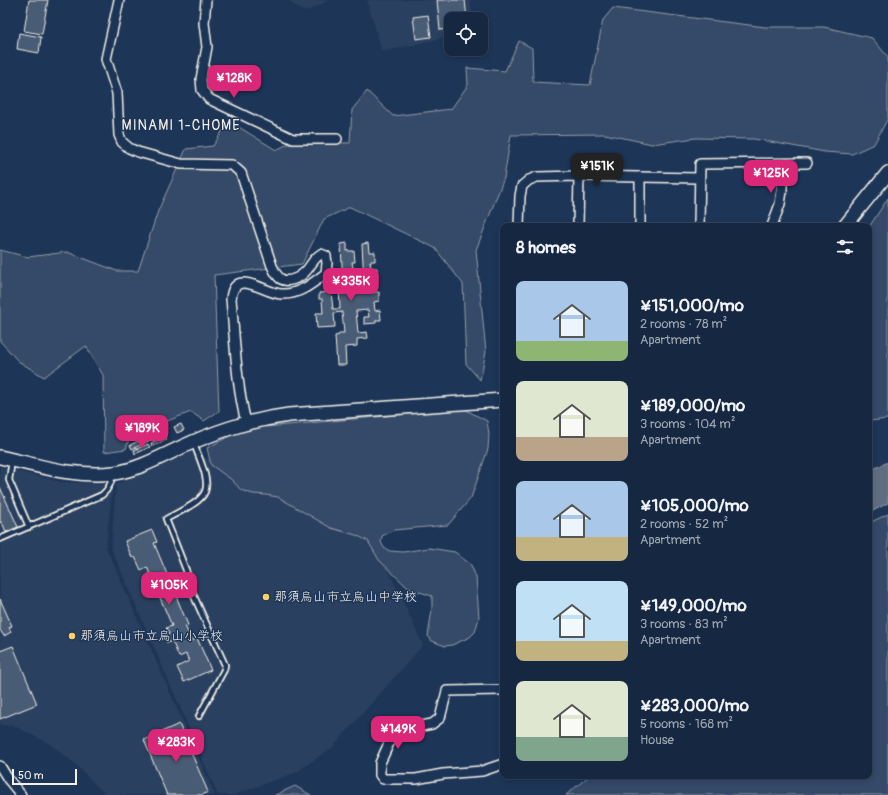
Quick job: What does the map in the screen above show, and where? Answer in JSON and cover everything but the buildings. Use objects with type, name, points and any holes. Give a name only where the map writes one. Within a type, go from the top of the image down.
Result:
[{"type":"street","points":[[119,0],[106,59],[117,93],[118,135],[122,142],[129,148],[138,152],[181,164],[232,165],[241,173],[272,266],[281,280],[289,281],[297,278],[304,273],[317,256],[321,254],[326,256],[328,263],[326,273],[311,285],[298,292],[280,294],[252,284],[244,283],[236,286],[232,292],[231,299],[240,388],[246,422]]},
{"type":"street","points":[[206,0],[204,23],[207,47],[201,79],[202,90],[209,99],[293,139],[337,139]]},
{"type":"street","points":[[700,223],[700,164],[807,163]]},
{"type":"street","points":[[773,223],[780,204],[782,191],[782,164]]},
{"type":"street","points":[[847,223],[888,173]]},
{"type":"street","points":[[519,223],[520,196],[522,186],[529,180],[537,177],[579,176],[699,178]]},
{"type":"street","points":[[578,223],[579,176]]},
{"type":"street","points":[[640,177],[640,223]]},
{"type":"street","points":[[6,458],[67,472],[113,473],[141,465],[193,442],[246,422],[289,415],[500,400]]},
{"type":"street","points":[[500,690],[447,692],[440,718],[432,724],[401,730],[390,741],[380,763],[380,775],[383,779],[416,779],[443,774],[482,771],[500,765]]},
{"type":"street","points":[[0,766],[21,795]]},
{"type":"lane","points":[[193,442],[205,470],[207,481],[206,491],[194,504],[166,519],[186,570],[193,594],[225,665],[224,670],[199,716]]},
{"type":"lane","points":[[6,458],[9,480],[29,527]]},
{"type":"lane","points":[[0,539],[102,495],[108,490],[113,473]]},
{"type":"shaded area","points":[[288,0],[330,0],[305,12]]},
{"type":"shaded area","points":[[367,0],[470,0],[472,12],[444,12],[444,38],[382,52]]},
{"type":"shaded area","points":[[613,8],[765,27],[824,27],[872,38],[888,57],[888,118],[874,144],[852,154],[825,152],[754,139],[695,138],[652,144],[605,134],[511,135],[504,178],[476,250],[486,352],[480,380],[466,364],[463,284],[435,248],[350,207],[324,219],[302,264],[214,275],[219,411],[204,421],[191,412],[130,435],[126,449],[104,452],[103,375],[86,346],[44,377],[18,361],[0,341],[0,250],[28,257],[67,252],[117,271],[138,271],[158,211],[186,149],[213,146],[229,121],[276,150],[292,142],[350,143],[352,110],[367,91],[393,116],[451,109],[468,85],[467,68],[505,71],[519,41],[532,48],[533,82],[590,85],[603,20]]},
{"type":"shaded area","points":[[888,198],[888,419],[872,421],[872,223]]},
{"type":"shaded area","points":[[464,409],[487,421],[489,434],[488,449],[471,498],[448,525],[394,530],[382,536],[381,542],[384,548],[390,551],[403,552],[429,548],[455,552],[471,565],[476,577],[479,618],[475,632],[470,637],[452,645],[445,646],[432,641],[428,636],[432,609],[432,596],[408,588],[379,560],[368,541],[356,535],[331,528],[278,497],[253,494],[241,490],[232,480],[211,465],[207,448],[243,429]]},
{"type":"shaded area","name":"那須烏山市立烏山中学校","points":[[191,452],[304,497],[377,545],[423,645],[333,747],[295,773],[234,795],[218,795],[111,548],[116,484]]},
{"type":"shaded area","points":[[888,462],[888,503],[872,511],[872,470]]},
{"type":"shaded area","name":"那須烏山市立烏山小学校","points":[[0,467],[61,482],[82,483],[106,480],[112,491],[106,547],[215,795],[106,795],[74,763],[50,744],[14,726],[0,725]]},
{"type":"shaded area","points":[[888,514],[888,795],[566,795],[585,779],[872,779],[872,522]]},
{"type":"shaded area","points":[[295,786],[311,795],[275,795]]},
{"type":"place","name":"那須烏山市立烏山中学校","points":[[266,597]]},
{"type":"place","name":"那須烏山市立烏山小学校","points":[[72,636]]},
{"type":"district","name":"MINAMI 1-CHOME","points":[[181,125]]}]
